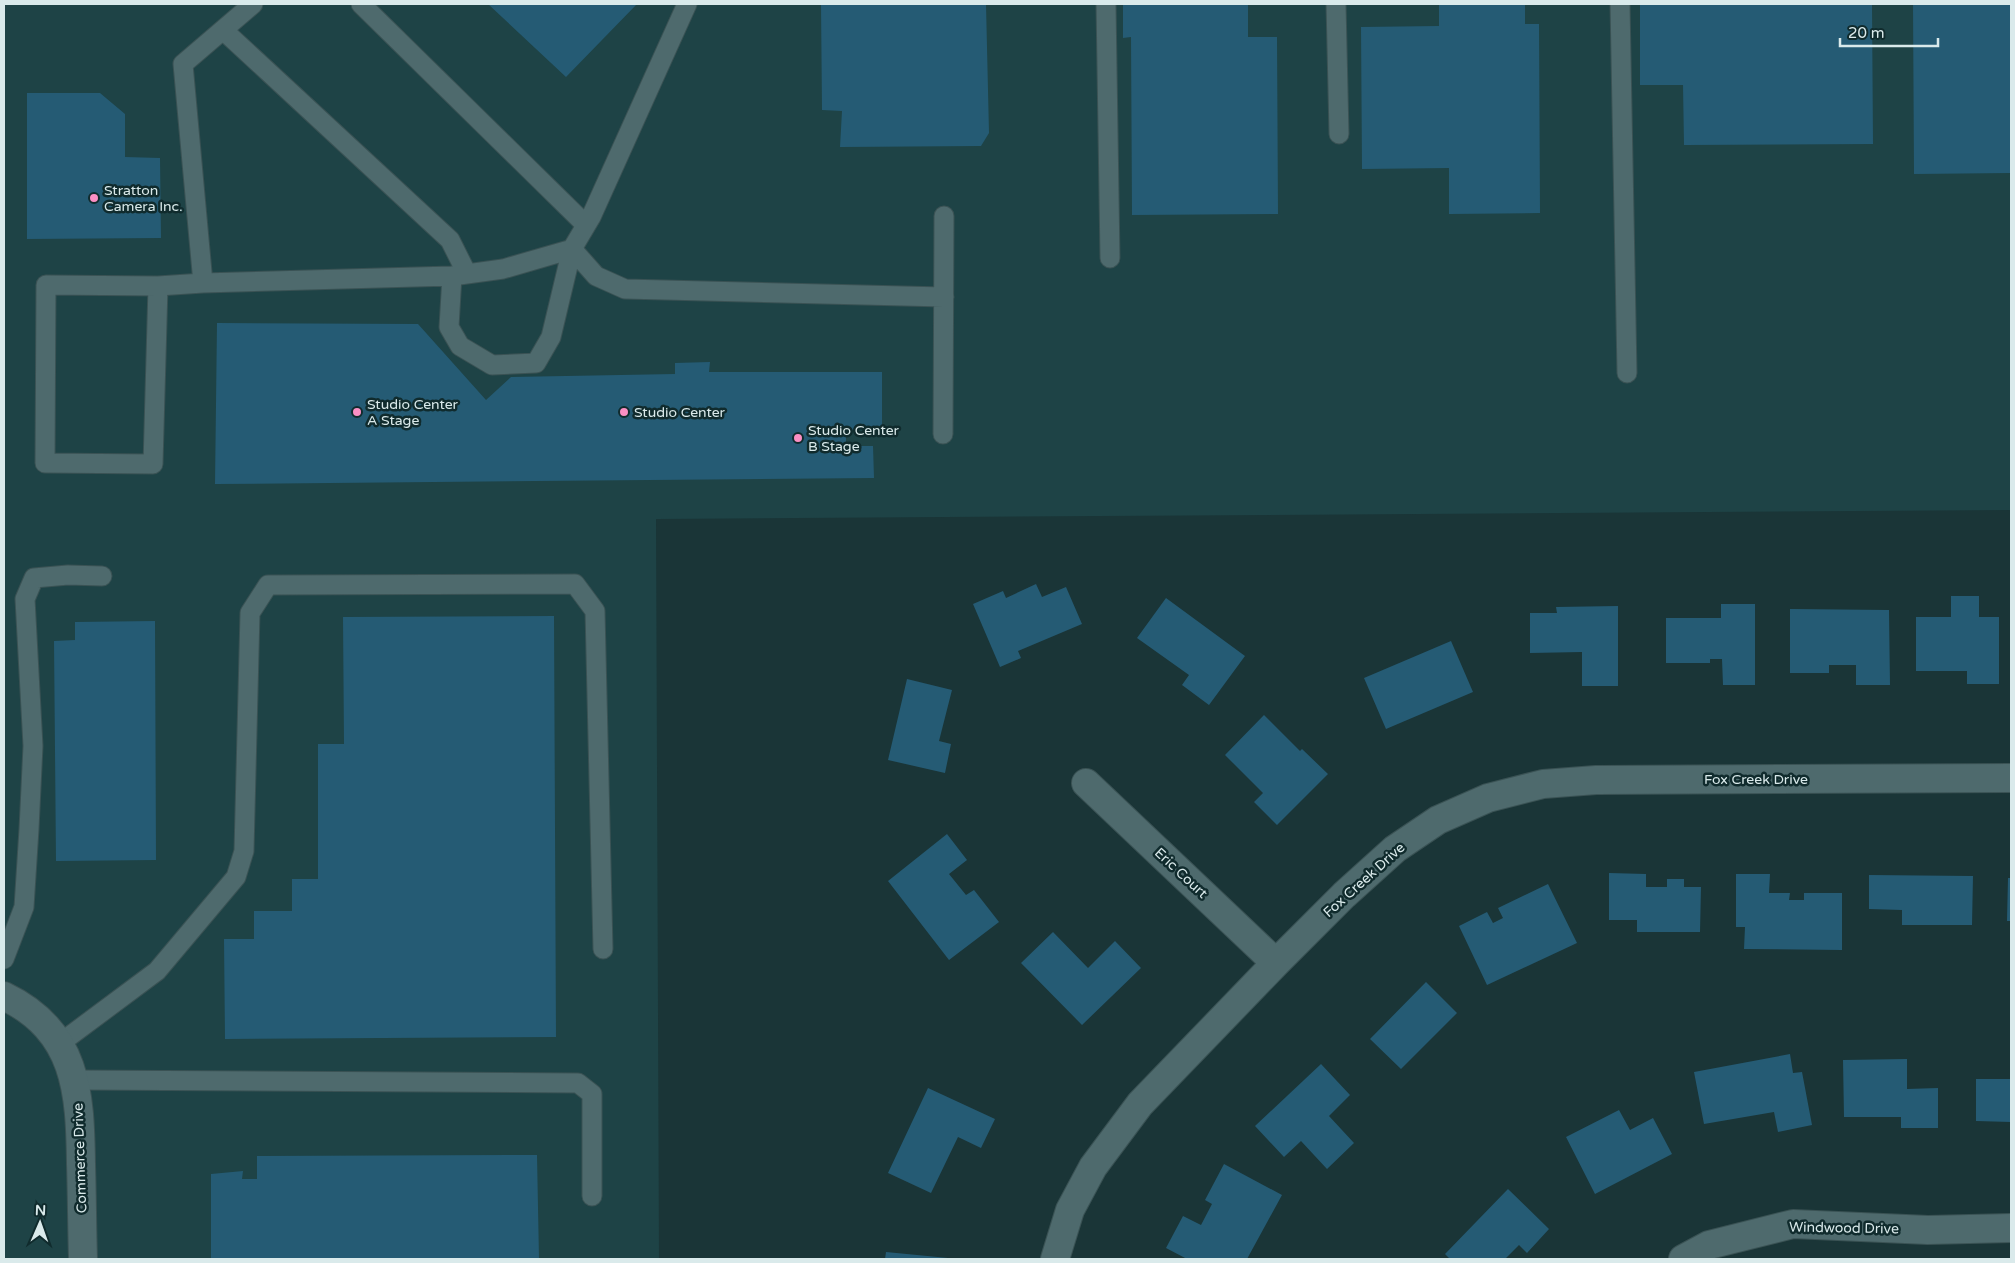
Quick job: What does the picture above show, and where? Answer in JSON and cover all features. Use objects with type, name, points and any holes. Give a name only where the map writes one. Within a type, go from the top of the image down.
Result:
[{"type":"street","name":"Fox Creek Drive","points":[[1055,1259],[1070,1210],[1093,1167],[1140,1104],[1344,895],[1395,849],[1438,820],[1488,798],[1543,784],[1596,780],[2011,778]]},
{"type":"street","name":"Eric Court","points":[[1086,783],[1276,963]]},
{"type":"street","name":"Commerce Drive","points":[[4,996],[35,1015],[59,1044],[70,1064],[80,1109],[83,1259]]},
{"type":"street","name":"Windwood Drive","points":[[1684,1259],[1709,1245],[1793,1224],[1928,1230],[2011,1228]]},
{"type":"lane","points":[[203,283],[183,64],[253,4]]},
{"type":"lane","points":[[360,4],[586,225]]},
{"type":"lane","points":[[222,30],[450,240],[459,275],[449,327],[460,346],[492,365],[536,363],[551,338],[572,249],[586,225],[686,4]]},
{"type":"lane","points":[[1106,4],[1110,258]]},
{"type":"lane","points":[[1336,4],[1338,134]]},
{"type":"lane","points":[[1620,4],[1626,373]]},
{"type":"lane","points":[[943,434],[944,216]]},
{"type":"lane","points":[[158,286],[153,464],[45,463],[46,285],[158,286],[459,275],[503,269],[572,249]]},
{"type":"lane","points":[[572,249],[596,276],[625,289],[944,297]]},
{"type":"lane","points":[[4,959],[24,906],[29,829],[32,746],[24,598],[34,578],[68,575],[102,576]]},
{"type":"lane","points":[[59,1044],[157,970],[236,877],[244,851],[250,613],[268,585],[575,584],[595,611],[604,949]]},
{"type":"lane","points":[[74,1080],[578,1083],[592,1094],[592,1196]]},
{"type":"shaded area","points":[[4,4],[2011,4],[2011,510],[656,519],[659,1259],[4,1259]]},
{"type":"building","points":[[488,4],[637,4],[566,77]]},
{"type":"building","points":[[821,4],[986,4],[989,133],[981,146],[840,147],[842,111],[822,110]]},
{"type":"building","points":[[1123,4],[1248,4],[1248,37],[1277,37],[1278,214],[1132,215],[1131,37],[1123,38]]},
{"type":"building","points":[[1439,4],[1525,4],[1525,24],[1539,24],[1540,213],[1449,214],[1449,168],[1362,169],[1361,27],[1439,26]]},
{"type":"building","points":[[1640,4],[1872,4],[1873,144],[1684,145],[1683,85],[1640,85]]},
{"type":"building","points":[[1913,4],[2011,4],[2011,173],[1914,174]]},
{"type":"building","name":"Stratton Camera Inc.","points":[[27,93],[100,93],[125,114],[125,157],[160,158],[161,238],[27,239]]},
{"type":"building","points":[[217,323],[418,324],[486,400],[511,377],[675,374],[675,363],[710,362],[709,372],[882,372],[882,429],[846,430],[846,446],[873,446],[874,478],[215,484]]},
{"type":"building","points":[[1036,584],[1042,597],[1066,587],[1082,624],[1018,651],[1021,658],[1000,667],[973,604],[1003,591],[1006,598]]},
{"type":"building","points":[[1951,596],[1979,596],[1979,617],[1999,617],[1999,684],[1967,684],[1967,671],[1916,671],[1916,617],[1951,617]]},
{"type":"building","points":[[1166,598],[1245,656],[1209,705],[1182,685],[1189,675],[1137,638]]},
{"type":"building","points":[[1721,604],[1755,604],[1755,685],[1723,685],[1722,659],[1710,659],[1710,663],[1666,663],[1666,618],[1721,618]]},
{"type":"building","points":[[1618,606],[1618,686],[1582,686],[1582,652],[1530,653],[1530,613],[1557,613],[1556,607]]},
{"type":"building","points":[[1790,609],[1889,610],[1890,685],[1856,685],[1856,665],[1829,665],[1829,673],[1790,673]]},
{"type":"building","points":[[554,616],[556,1037],[225,1039],[224,939],[254,939],[254,911],[292,911],[292,879],[318,879],[318,744],[344,744],[343,617]]},
{"type":"building","points":[[155,621],[156,860],[56,861],[54,641],[75,640],[75,622]]},
{"type":"building","points":[[1451,641],[1473,692],[1386,729],[1364,678]]},
{"type":"building","points":[[907,679],[952,690],[939,741],[951,744],[945,773],[888,760]]},
{"type":"building","points":[[1264,715],[1300,751],[1302,749],[1328,774],[1277,825],[1254,802],[1263,793],[1225,755]]},
{"type":"building","points":[[947,834],[967,860],[949,874],[966,895],[974,890],[999,922],[949,960],[888,881]]},
{"type":"building","points":[[1609,873],[1646,874],[1646,887],[1667,887],[1667,879],[1684,879],[1684,887],[1701,887],[1700,932],[1637,932],[1637,920],[1609,920]]},
{"type":"building","points":[[1736,874],[1770,874],[1769,893],[1790,893],[1789,900],[1804,900],[1804,893],[1842,893],[1842,950],[1744,949],[1745,927],[1736,927]]},
{"type":"building","points":[[1869,875],[1973,876],[1972,925],[1902,925],[1902,910],[1869,909]]},
{"type":"building","points":[[2008,878],[2011,878],[2011,921],[2007,921]]},
{"type":"building","points":[[1548,884],[1577,943],[1487,985],[1459,926],[1487,912],[1493,923],[1503,918],[1498,908]]},
{"type":"building","points":[[1053,932],[1088,968],[1115,941],[1141,968],[1082,1025],[1021,963]]},
{"type":"building","points":[[1426,982],[1457,1013],[1401,1069],[1370,1039]]},
{"type":"building","points":[[1790,1054],[1793,1073],[1802,1072],[1812,1125],[1778,1132],[1774,1112],[1704,1124],[1694,1072]]},
{"type":"building","points":[[1907,1059],[1907,1089],[1938,1088],[1938,1128],[1901,1128],[1901,1117],[1844,1117],[1843,1060]]},
{"type":"building","points":[[1321,1064],[1350,1095],[1329,1116],[1354,1143],[1327,1169],[1301,1141],[1284,1157],[1255,1126]]},
{"type":"building","points":[[1976,1079],[2011,1079],[2011,1122],[1976,1121]]},
{"type":"building","points":[[928,1088],[995,1119],[981,1148],[958,1137],[931,1193],[888,1173]]},
{"type":"building","points":[[1619,1110],[1630,1130],[1653,1118],[1672,1154],[1595,1194],[1566,1137]]},
{"type":"building","points":[[537,1155],[539,1259],[211,1259],[211,1174],[243,1171],[242,1179],[257,1179],[257,1156]]},
{"type":"building","points":[[1224,1164],[1282,1195],[1247,1259],[1187,1259],[1166,1248],[1183,1216],[1201,1225],[1212,1204],[1205,1200]]},
{"type":"building","points":[[1508,1189],[1549,1229],[1527,1253],[1519,1245],[1505,1259],[1450,1259],[1445,1254]]},
{"type":"building","points":[[886,1252],[948,1258],[948,1259],[885,1259]]},
{"type":"place","name":"Stratton Camera Inc.","points":[[94,198]]},
{"type":"place","name":"Studio Center A Stage","points":[[357,412]]},
{"type":"place","name":"Studio Center","points":[[624,412]]},
{"type":"place","name":"Studio Center B Stage","points":[[798,438]]}]
